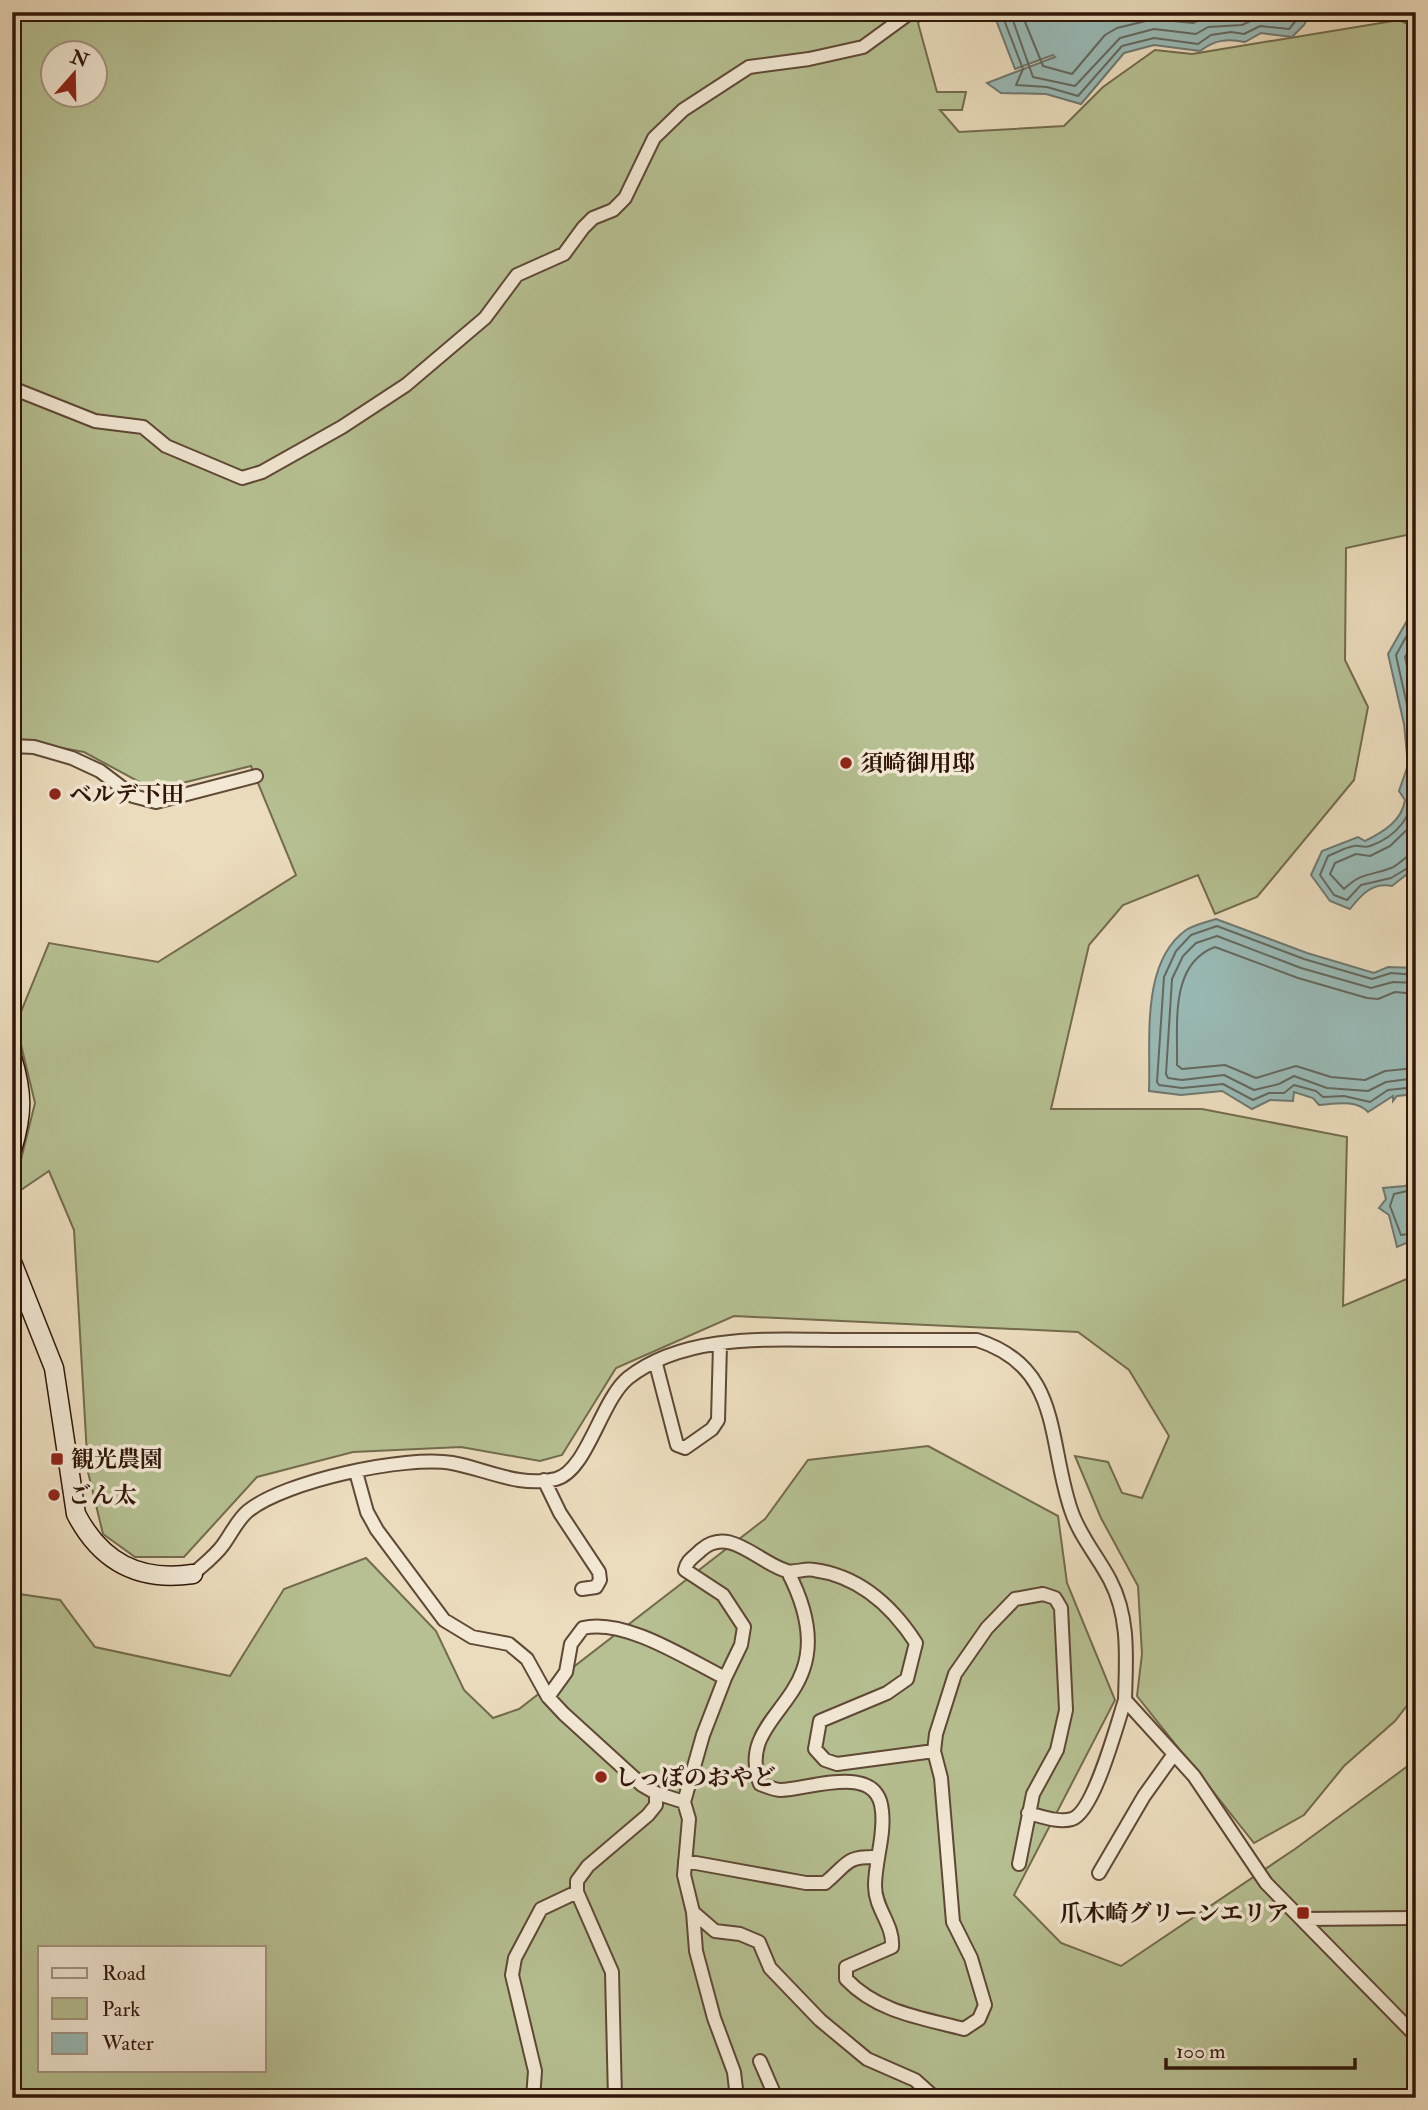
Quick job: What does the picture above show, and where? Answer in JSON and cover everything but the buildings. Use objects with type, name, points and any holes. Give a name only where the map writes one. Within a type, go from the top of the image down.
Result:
[{"type":"main road","points":[[12,1057],[22,1090],[22,1111],[12,1150]]},
{"type":"main road","points":[[12,1262],[54,1368],[76,1514],[86,1534],[100,1550],[144,1574],[169,1578],[193,1574]]},
{"type":"street","points":[[12,388],[96,421],[143,427],[166,446],[242,478],[262,472],[342,427],[406,385],[485,318],[517,275],[564,254],[593,218],[613,210],[625,198],[654,138],[683,110],[749,68],[863,47],[911,12]]},
{"type":"street","points":[[12,746],[34,747],[72,758],[100,771],[133,796],[156,802],[256,776]]},
{"type":"street","points":[[193,1574],[221,1548],[247,1511],[272,1496],[314,1480],[430,1461],[452,1463],[516,1480],[544,1480],[567,1474],[576,1463],[614,1390],[632,1376],[674,1355],[755,1340],[977,1340],[1000,1348],[1020,1361],[1039,1387],[1071,1513],[1111,1582],[1123,1614],[1126,1634],[1125,1700],[1092,1795],[1082,1812],[1073,1819],[1057,1820],[1028,1813]]},
{"type":"street","points":[[656,1364],[677,1445],[685,1448],[712,1429],[718,1420],[720,1345]]},
{"type":"street","points":[[356,1472],[367,1512],[377,1530],[444,1620],[472,1637],[509,1644],[527,1659],[548,1697],[642,1785],[656,1793],[684,1802]]},
{"type":"street","points":[[544,1480],[560,1513],[599,1572],[600,1580],[596,1587],[582,1589]]},
{"type":"street","points":[[737,2098],[734,2072],[704,1986],[686,1886],[685,1861],[689,1819],[684,1802],[704,1735],[725,1678],[741,1645],[744,1628],[723,1595],[685,1570],[686,1562],[710,1541],[725,1540],[788,1572],[812,1569],[840,1577],[876,1595],[904,1624],[916,1643],[907,1679],[901,1686],[820,1721],[815,1749],[825,1760],[838,1764],[934,1751]]},
{"type":"street","points":[[788,1572],[801,1597],[806,1621],[807,1650],[803,1670],[792,1692],[768,1724],[754,1753],[754,1767],[760,1784],[778,1790],[855,1781],[873,1790],[881,1800],[875,1889],[878,1909],[893,1934],[892,1947],[846,1967],[846,1979],[877,2004],[923,2020],[964,2029],[979,2019],[985,2005],[971,1958],[953,1922],[941,1777],[934,1751],[955,1674],[987,1628],[1015,1599],[1043,1594],[1055,1598],[1062,1608],[1066,1710],[1057,1750],[1043,1771],[1028,1813],[1019,1864]]},
{"type":"street","points":[[548,1697],[566,1672],[571,1644],[583,1628],[595,1625],[607,1625],[657,1644],[725,1678]]},
{"type":"street","points":[[1125,1700],[1195,1776],[1266,1883],[1416,2036]]},
{"type":"street","points":[[1099,1873],[1138,1806],[1174,1754]]},
{"type":"street","points":[[615,2098],[612,1972],[577,1892],[577,1881],[588,1866],[648,1815],[656,1805],[656,1793]]},
{"type":"street","points":[[685,1861],[806,1883],[825,1882],[846,1861],[855,1857],[877,1857]]},
{"type":"street","points":[[533,2098],[535,2071],[514,1984],[514,1958],[541,1909],[577,1892]]},
{"type":"street","points":[[692,1912],[715,1931],[740,1934],[759,1942],[770,1968],[820,2020],[867,2059],[915,2080],[935,2098]]},
{"type":"street","points":[[1302,1919],[1416,1918]]},
{"type":"street","points":[[760,2062],[776,2098]]},
{"type":"green space","points":[[12,12],[927,12],[918,23],[937,92],[966,92],[962,110],[940,110],[959,132],[1064,126],[1103,87],[1155,50],[1192,54],[1399,20],[1416,28],[1416,533],[1346,548],[1345,660],[1368,707],[1354,780],[1257,897],[1215,914],[1198,875],[1123,905],[1089,945],[1051,1109],[1202,1109],[1347,1137],[1343,1306],[1416,1275],[1416,1694],[1395,1721],[1344,1766],[1304,1815],[1254,1843],[1137,1696],[1142,1654],[1138,1586],[1101,1518],[1075,1456],[1108,1462],[1122,1493],[1142,1498],[1169,1436],[1129,1370],[1078,1332],[734,1316],[616,1368],[562,1455],[540,1461],[461,1447],[353,1452],[257,1477],[184,1557],[135,1557],[103,1534],[88,1472],[74,1230],[49,1171],[12,1196],[35,1103],[16,1024],[49,943],[158,962],[296,875],[251,766],[154,790],[84,752],[12,739]]},
{"type":"green space","points":[[928,1446],[1058,1516],[1067,1583],[1115,1700],[1014,1895],[1061,1943],[1121,1966],[1295,1849],[1416,1760],[1416,2098],[12,2098],[12,1593],[60,1600],[95,1647],[230,1676],[284,1589],[366,1558],[436,1631],[464,1690],[493,1718],[519,1709],[765,1519],[808,1460]]},
{"type":"water","points":[[993,12],[1311,12],[1304,25],[1292,37],[1261,33],[1245,42],[1221,41],[1200,51],[1154,45],[1124,53],[1081,104],[1046,94],[1001,93],[987,83],[1055,57],[1053,55],[1015,69]]},
{"type":"water","points":[[1412,612],[1416,612],[1416,867],[1392,886],[1379,886],[1368,891],[1350,909],[1330,901],[1311,875],[1322,851],[1358,837],[1365,841],[1372,838],[1396,820],[1403,807],[1405,800],[1399,791],[1408,765],[1404,724],[1388,654]]},
{"type":"water","points":[[1216,919],[1307,953],[1374,973],[1388,967],[1416,968],[1416,1094],[1397,1096],[1393,1101],[1393,1096],[1368,1112],[1351,1104],[1319,1105],[1313,1098],[1294,1092],[1293,1101],[1270,1100],[1252,1109],[1222,1091],[1181,1095],[1149,1091],[1151,1004],[1161,962],[1171,944],[1186,930]]},
{"type":"water","points":[[1416,1181],[1416,1239],[1397,1247],[1389,1215],[1379,1208],[1386,1199],[1383,1188],[1405,1186]]},
{"type":"place","name":"須崎御用邸","points":[[846,763]]},
{"type":"place","name":"ベルデ下田","points":[[55,794]]},
{"type":"place","name":"観光農園","points":[[57,1459]]},
{"type":"place","name":"ごん太","points":[[54,1495]]},
{"type":"place","name":"しっぽのおやど","points":[[601,1777]]},
{"type":"place","name":"爪木崎グリーンエリア","points":[[1303,1913]]}]
